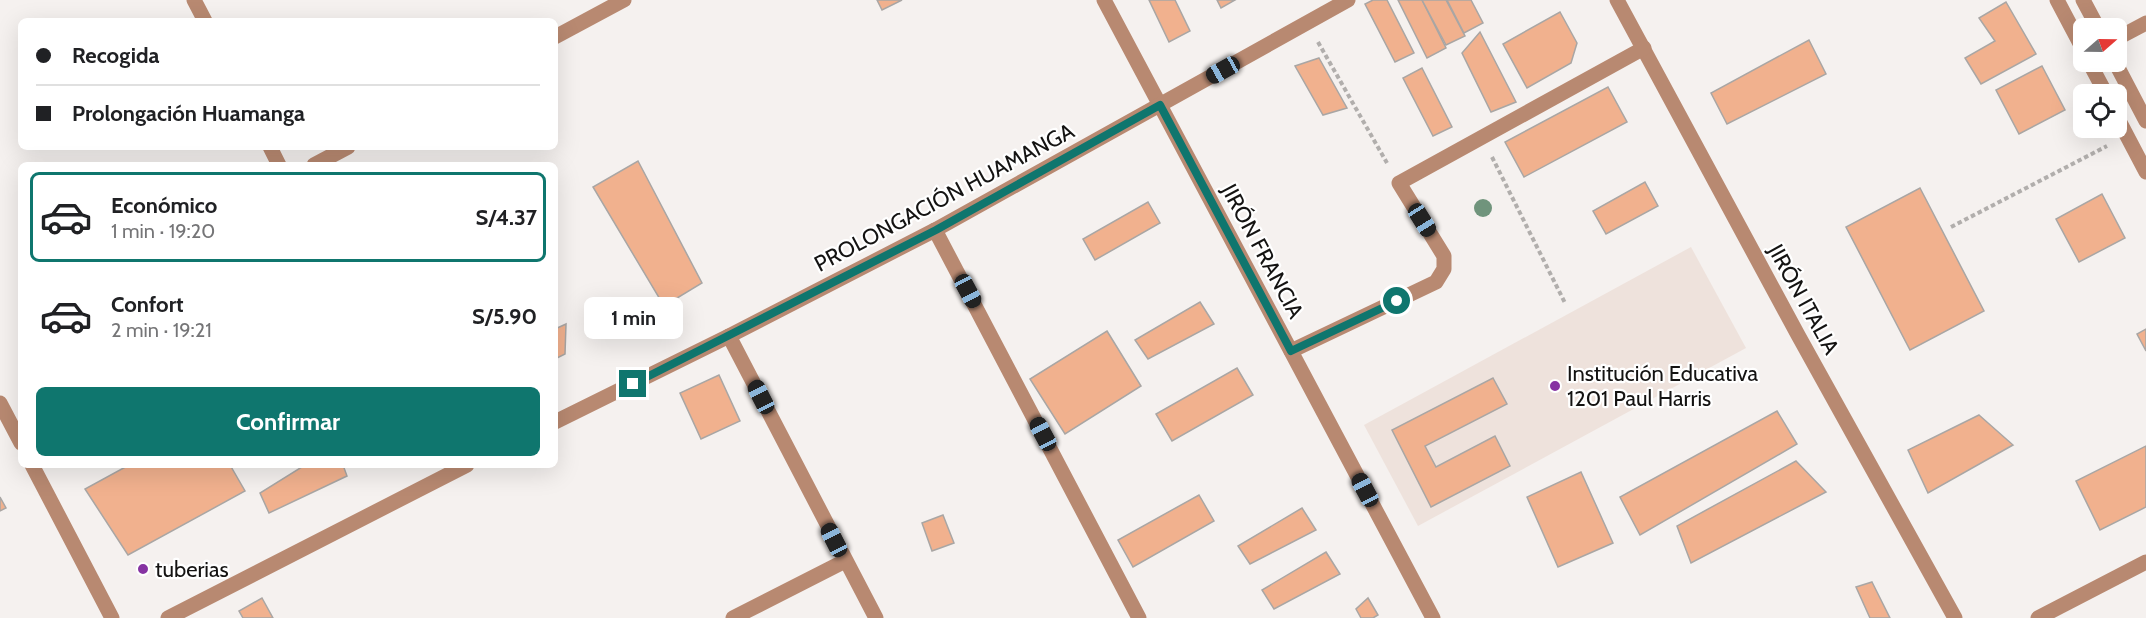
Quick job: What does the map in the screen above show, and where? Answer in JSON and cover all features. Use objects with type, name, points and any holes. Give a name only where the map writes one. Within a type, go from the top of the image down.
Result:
[{"type":"street","points":[[194,0],[203,18]]},
{"type":"street","points":[[558,35],[624,0]]},
{"type":"street","name":"JIRÓN FRANCIA","points":[[1104,0],[1433,618]]},
{"type":"street","name":"PROLONGACIÓN HUAMANGA","points":[[558,421],[936,230],[1307,23],[1325,6],[1348,0]]},
{"type":"street","name":"JIRÓN ITALIA","points":[[1617,0],[1798,335],[1955,618]]},
{"type":"street","points":[[2057,0],[2073,30]]},
{"type":"street","points":[[2083,0],[2093,18]]},
{"type":"street","points":[[2127,33],[2146,23]]},
{"type":"street","points":[[1291,351],[1436,282],[1444,269],[1444,256],[1399,183],[1644,48]]},
{"type":"street","points":[[2120,72],[2146,121]]},
{"type":"street","points":[[2127,136],[2146,172]]},
{"type":"street","points":[[320,162],[342,150]]},
{"type":"street","points":[[936,230],[1139,618]]},
{"type":"street","points":[[729,336],[876,618]]},
{"type":"street","points":[[0,403],[18,437]]},
{"type":"street","points":[[34,468],[112,618]]},
{"type":"street","points":[[168,618],[437,472],[454,468]]},
{"type":"street","points":[[733,618],[845,561]]},
{"type":"street","points":[[2038,618],[2146,562]]},
{"type":"path","points":[[1307,23],[1399,183]]},
{"type":"path","points":[[1482,138],[1565,303]]},
{"type":"path","points":[[1951,227],[2123,138]]},
{"type":"shaded area","name":"Institución Educativa 1201 Paul Harris","points":[[1691,247],[1746,348],[1418,526],[1364,425]]},
{"type":"building","points":[[877,0],[902,0],[882,10]]},
{"type":"building","points":[[1149,0],[1175,0],[1190,31],[1169,42]]},
{"type":"building","points":[[1217,0],[1235,0],[1221,8]]},
{"type":"building","points":[[1373,0],[1387,0],[1414,53],[1395,62],[1365,4]]},
{"type":"building","points":[[1398,0],[1422,0],[1446,48],[1427,58]]},
{"type":"building","points":[[1422,0],[1446,0],[1465,36],[1446,45]]},
{"type":"building","points":[[1447,0],[1471,0],[1483,23],[1464,33]]},
{"type":"building","points":[[2006,2],[2036,54],[1981,84],[1965,58],[1995,41],[1979,18]]},
{"type":"building","points":[[1560,12],[1577,43],[1571,63],[1527,88],[1503,44]]},
{"type":"building","points":[[1480,32],[1516,102],[1491,112],[1462,53]]},
{"type":"building","points":[[1809,40],[1826,74],[1727,124],[1711,93]]},
{"type":"building","points":[[1319,58],[1347,108],[1323,115],[1295,66]]},
{"type":"building","points":[[2042,66],[2065,110],[2019,134],[1996,90]]},
{"type":"building","points":[[1422,68],[1452,127],[1433,136],[1403,78]]},
{"type":"building","points":[[1608,87],[1627,122],[1524,177],[1505,142]]},
{"type":"building","points":[[638,161],[702,283],[664,306],[593,187]]},
{"type":"building","points":[[1645,182],[1658,206],[1606,234],[1593,211]]},
{"type":"building","points":[[1920,188],[1984,311],[1910,350],[1846,227]]},
{"type":"building","points":[[2102,194],[2125,238],[2079,262],[2056,219]]},
{"type":"building","points":[[1148,202],[1160,223],[1095,260],[1083,239]]},
{"type":"building","points":[[1200,302],[1214,324],[1148,359],[1135,340]]},
{"type":"building","points":[[566,324],[565,354],[558,358],[558,328]]},
{"type":"building","points":[[2146,329],[2146,351],[2137,334]]},
{"type":"building","points":[[1107,331],[1141,386],[1065,434],[1030,379]]},
{"type":"building","points":[[1237,368],[1253,395],[1172,441],[1156,414]]},
{"type":"building","points":[[719,375],[740,421],[701,439],[680,393]]},
{"type":"building","points":[[1493,378],[1507,404],[1425,446],[1436,467],[1495,436],[1510,466],[1431,507],[1392,430]]},
{"type":"building","points":[[1777,411],[1797,444],[1640,535],[1620,497]]},
{"type":"building","points":[[1979,415],[2013,445],[1928,493],[1908,450]]},
{"type":"building","points":[[2146,446],[2146,507],[2100,530],[2076,481]]},
{"type":"building","points":[[1796,461],[1826,492],[1691,563],[1677,526]]},
{"type":"building","points":[[124,468],[232,468],[245,491],[128,555],[85,489]]},
{"type":"building","points":[[300,468],[344,468],[347,476],[269,513],[260,493]]},
{"type":"building","points":[[1581,472],[1613,543],[1558,567],[1527,497]]},
{"type":"building","points":[[1199,495],[1214,521],[1133,567],[1118,540]]},
{"type":"building","points":[[0,497],[6,508],[0,511]]},
{"type":"building","points":[[1302,508],[1316,530],[1250,564],[1238,546]]},
{"type":"building","points":[[943,515],[954,543],[932,551],[922,523]]},
{"type":"building","points":[[1326,552],[1340,574],[1274,609],[1262,590]]},
{"type":"building","points":[[1872,582],[1890,618],[1870,618],[1856,587]]},
{"type":"building","points":[[262,598],[273,618],[243,618],[239,611]]},
{"type":"building","points":[[1368,598],[1378,615],[1373,618],[1361,618],[1356,609]]},
{"type":"place","name":"Institución Educativa 1201 Paul Harris","points":[[1555,386]]},
{"type":"place","name":"tuberias","points":[[143,569]]},
{"type":"route","points":[[633,384],[936,230],[1160,105],[1291,351],[1397,301]]}]
